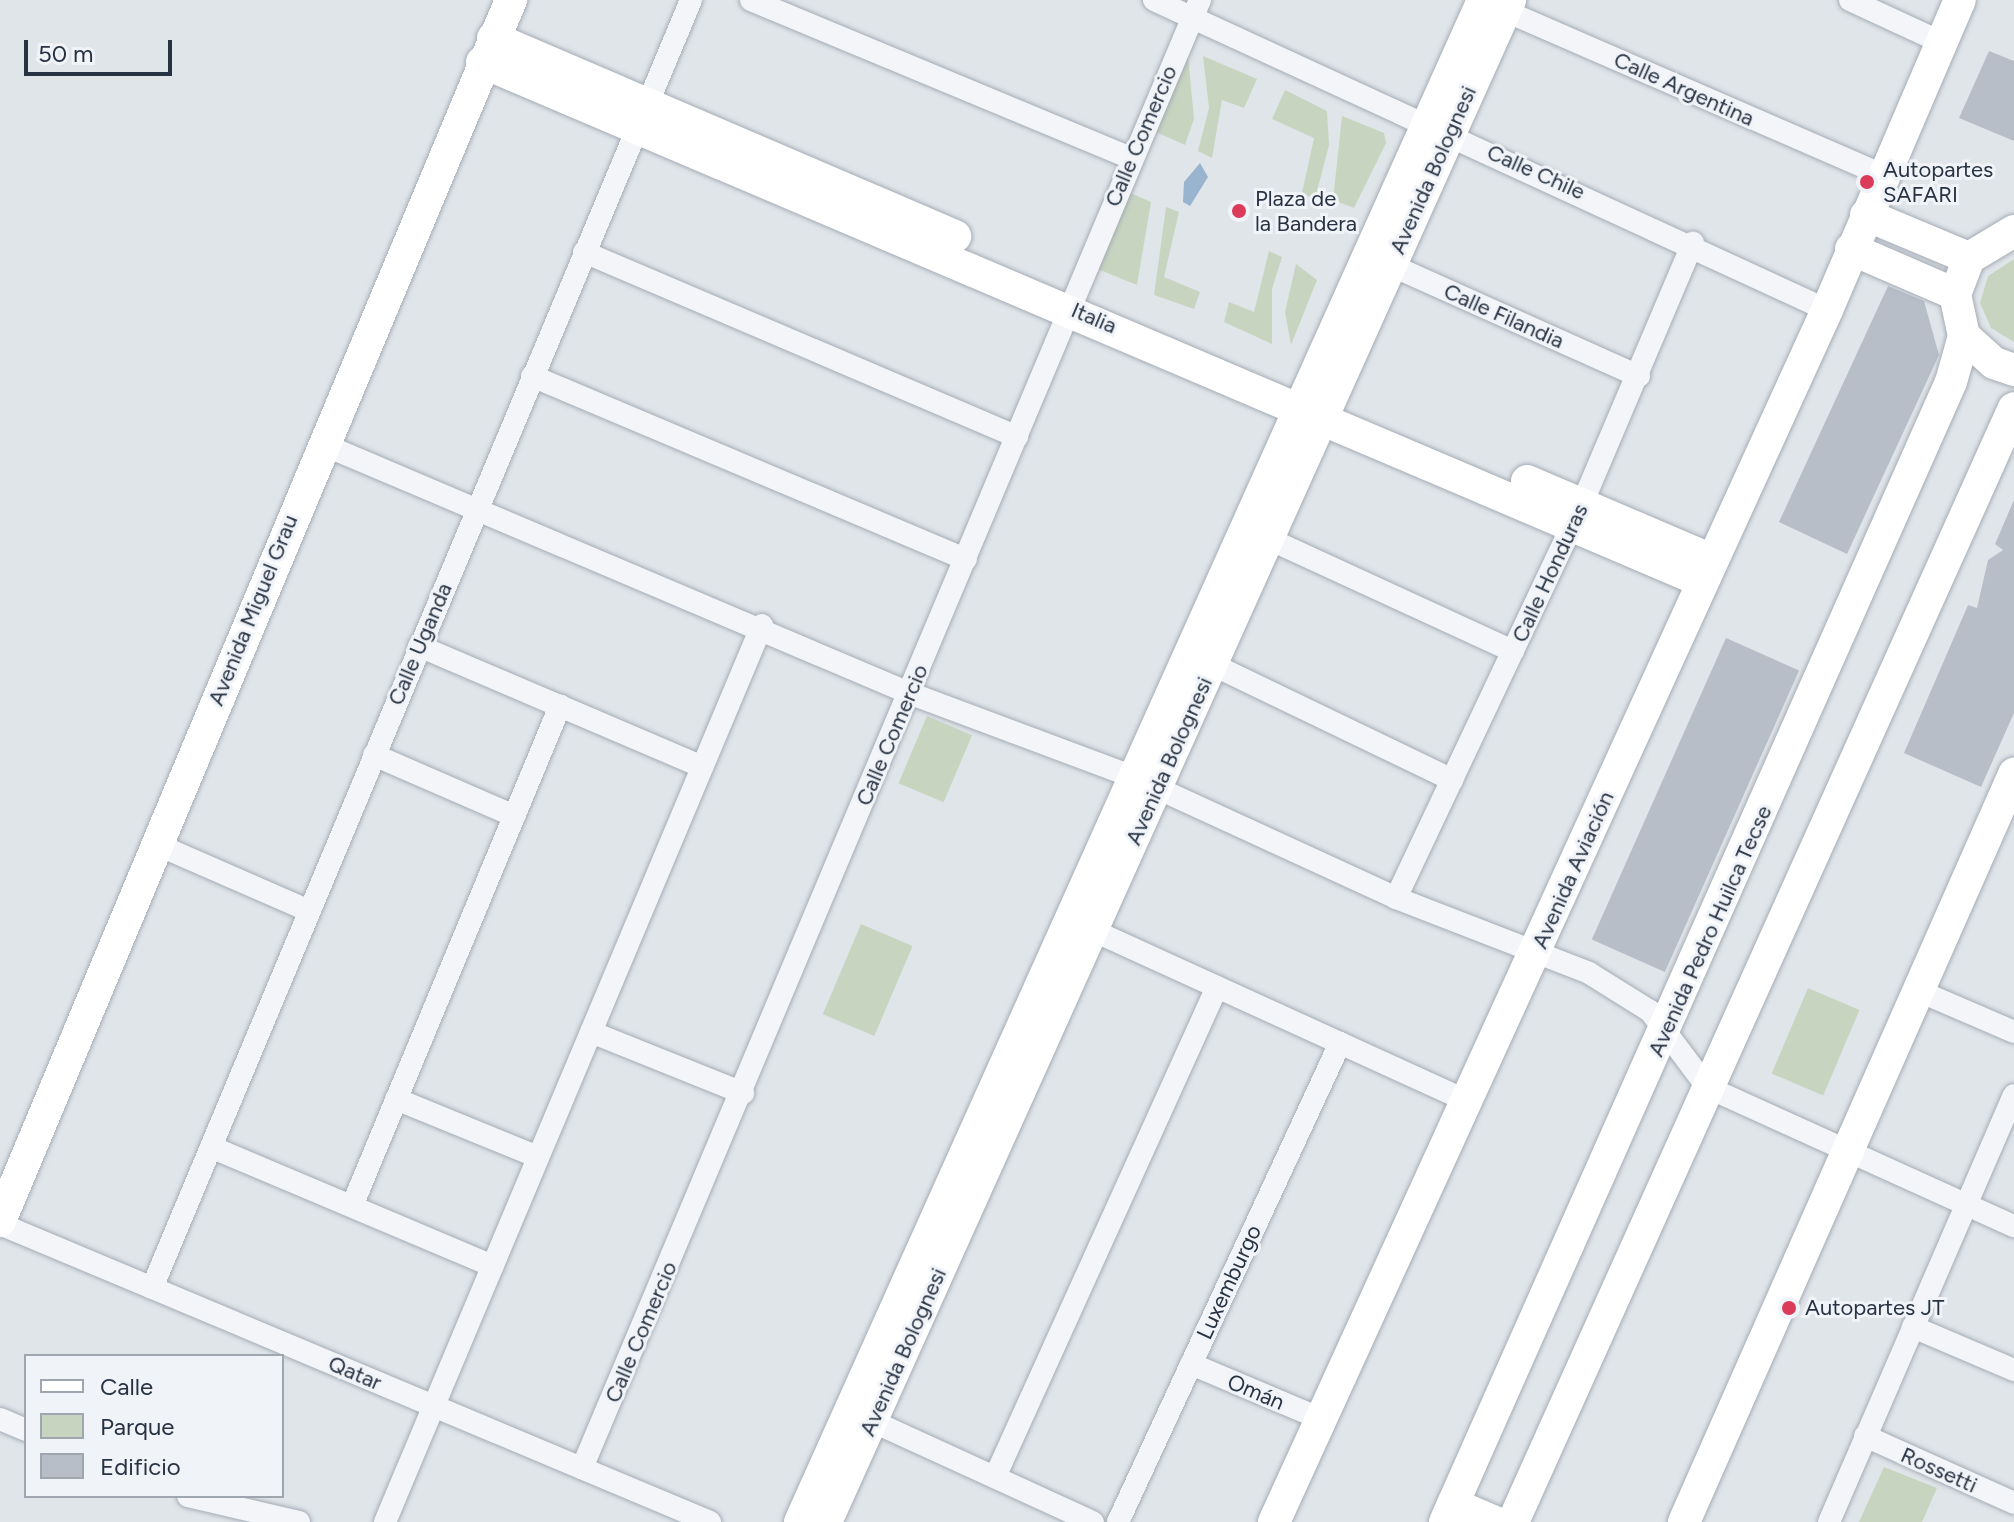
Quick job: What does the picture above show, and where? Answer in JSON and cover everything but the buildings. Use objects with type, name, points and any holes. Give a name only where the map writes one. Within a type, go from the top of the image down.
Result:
[{"type":"street","name":"Avenida Miguel Grau","points":[[0,1223],[322,444],[511,0]]},
{"type":"street","name":"Calle Uganda","points":[[152,1288],[691,0]]},
{"type":"street","points":[[751,0],[1130,158]]},
{"type":"street","name":"Calle Chile","points":[[1154,0],[1197,8],[1437,127],[1693,243],[1827,310]]},
{"type":"street","points":[[1850,0],[1941,42]]},
{"type":"street","name":"Avenida Aviación","points":[[1274,1522],[1827,310],[1960,0]]},
{"type":"street","name":"Avenida Bolognesi","points":[[826,1522],[861,1416],[1495,3]]},
{"type":"street","name":"Calle Argentina","points":[[1495,3],[1885,176]]},
{"type":"street","name":"Calle Comercio","points":[[582,1468],[743,1093],[1130,158],[1197,8]]},
{"type":"street","name":"Italia","points":[[488,50],[1317,401],[1707,570]]},
{"type":"street","points":[[1866,215],[1969,258]]},
{"type":"street","points":[[2014,231],[1969,258],[1955,294],[1964,336],[1977,352],[2014,370]]},
{"type":"street","name":"Calle Honduras","points":[[1396,898],[1577,514],[1639,376],[1693,243]]},
{"type":"street","points":[[1851,249],[1955,294]]},
{"type":"street","points":[[584,252],[1017,437]]},
{"type":"street","name":"Calle Filandia","points":[[1380,260],[1639,376]]},
{"type":"street","name":"Avenida Pedro Huilca Tecse","points":[[1449,1513],[1667,1030],[1951,382],[1964,336]]},
{"type":"street","points":[[532,376],[966,559]]},
{"type":"street","points":[[1513,1522],[2014,408]]},
{"type":"street","points":[[322,444],[762,625],[909,693],[1144,782],[1396,898],[1623,990],[1667,1030],[1707,1087],[1771,1122],[1849,1148],[2014,1226]]},
{"type":"street","points":[[1257,533],[1513,651]]},
{"type":"street","points":[[385,1522],[762,625]]},
{"type":"street","points":[[419,646],[702,767]]},
{"type":"street","points":[[1199,658],[1452,780]]},
{"type":"street","points":[[352,1206],[560,706]]},
{"type":"street","points":[[374,755],[514,816]]},
{"type":"street","points":[[1684,1522],[2014,774]]},
{"type":"street","points":[[156,844],[309,911]]},
{"type":"street","points":[[1080,924],[1468,1101]]},
{"type":"street","points":[[995,1477],[1217,987]]},
{"type":"street","points":[[1919,991],[2014,1032]]},
{"type":"street","points":[[591,1032],[743,1093]]},
{"type":"street","name":"Luxemburgo","points":[[1118,1522],[1340,1043]]},
{"type":"street","points":[[1829,1522],[2014,1095]]},
{"type":"street","points":[[396,1099],[538,1157]]},
{"type":"street","points":[[211,1147],[493,1266]]},
{"type":"street","name":"Qatar","points":[[0,1223],[710,1522]]},
{"type":"street","points":[[1913,1327],[2014,1370]]},
{"type":"street","name":"Omán","points":[[1191,1364],[1321,1419]]},
{"type":"street","points":[[861,1416],[1093,1522]]},
{"type":"street","name":"Avenida Bolognesi","points":[[800,1522],[861,1416]]},
{"type":"street","points":[[0,1419],[24,1429]]},
{"type":"street","name":"Rossetti","points":[[1865,1436],[2014,1503]]},
{"type":"street","points":[[192,1498],[229,1515],[299,1522]]},
{"type":"street","points":[[1449,1513],[1495,1522]]},
{"type":"green space","points":[[1188,56],[1194,119],[1185,145],[1149,129]]},
{"type":"green space","points":[[1203,56],[1257,79],[1244,108],[1222,100],[1212,158],[1198,151],[1209,108]]},
{"type":"green space","points":[[1285,90],[1327,111],[1329,145],[1315,199],[1302,193],[1314,138],[1272,119]]},
{"type":"green space","points":[[1342,116],[1384,133],[1386,143],[1354,208],[1333,200]]},
{"type":"green space","points":[[1126,191],[1151,202],[1137,285],[1095,268]]},
{"type":"green space","points":[[1166,207],[1179,212],[1164,277],[1200,292],[1194,309],[1154,295]]},
{"type":"green space","points":[[1269,251],[1282,257],[1272,289],[1272,344],[1224,322],[1229,302],[1254,312]]},
{"type":"green space","points":[[2014,259],[2014,342],[1991,328],[1980,303],[1988,276]]},
{"type":"green space","points":[[1296,264],[1317,280],[1291,345],[1285,312]]},
{"type":"green space","points":[[927,716],[972,735],[944,802],[898,783]]},
{"type":"green space","points":[[861,924],[913,946],[874,1036],[823,1014]]},
{"type":"green space","points":[[1808,988],[1860,1010],[1823,1095],[1772,1074]]},
{"type":"green space","points":[[1884,1467],[1937,1488],[1922,1522],[1859,1522]]},
{"type":"water","points":[[1200,163],[1208,177],[1190,206],[1183,202],[1184,182]]},
{"type":"place","name":"Autopartes SAFARI","points":[[1867,182]]},
{"type":"place","name":"Plaza de la Bandera","points":[[1239,211]]},
{"type":"place","name":"Autopartes JT","points":[[1789,1308]]}]
